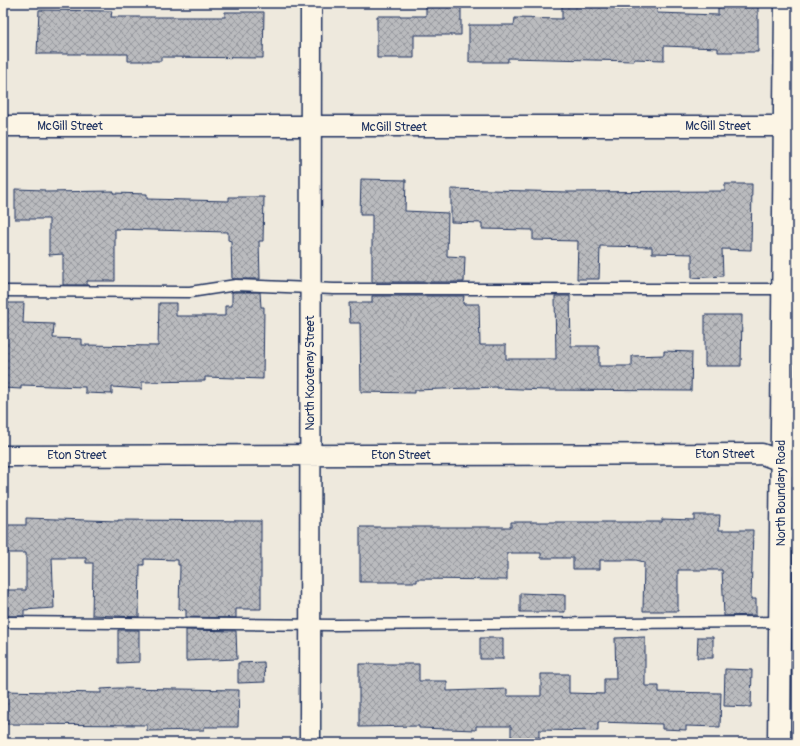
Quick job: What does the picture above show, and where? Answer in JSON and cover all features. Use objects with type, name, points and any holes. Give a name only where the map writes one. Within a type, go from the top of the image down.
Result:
[{"type":"street","name":"North Kootenay Street","points":[[310,743],[311,3]]},
{"type":"street","name":"North Boundary Road","points":[[779,743],[780,622],[789,464],[783,289],[786,3]]},
{"type":"street","name":"McGill Street","points":[[3,126],[784,126]]},
{"type":"street","name":"Eton Street","points":[[3,456],[762,454],[789,464]]},
{"type":"lane","points":[[3,291],[190,292],[236,285],[334,289],[783,289]]},
{"type":"lane","points":[[3,622],[310,625],[780,622]]},
{"type":"green space","points":[[797,23],[797,450],[793,445]]},
{"type":"building","points":[[426,3],[461,3],[461,35],[414,35],[414,58],[377,58],[377,16],[426,16]]},
{"type":"building","points":[[562,3],[658,3],[657,13],[718,15],[718,3],[758,3],[758,52],[718,52],[718,48],[664,46],[664,60],[634,59],[634,61],[508,58],[508,62],[469,62],[469,25],[514,25],[515,18],[562,19]]},
{"type":"building","points":[[39,10],[112,11],[111,17],[225,17],[225,12],[264,12],[263,58],[161,57],[161,61],[128,61],[128,54],[37,54]]},
{"type":"building","points":[[361,179],[406,180],[405,211],[448,213],[447,256],[465,257],[464,282],[372,282],[372,215],[360,215]]},
{"type":"building","points":[[725,184],[752,184],[751,250],[722,249],[723,276],[692,278],[692,254],[652,253],[652,247],[600,246],[599,279],[577,279],[578,241],[533,240],[533,230],[482,229],[482,223],[451,222],[451,189],[568,192],[725,191]]},
{"type":"building","points":[[15,189],[45,190],[45,192],[114,191],[113,193],[147,194],[147,199],[229,201],[229,197],[264,197],[263,241],[259,241],[260,279],[232,279],[231,241],[228,240],[228,232],[115,229],[115,281],[87,281],[87,285],[63,285],[63,254],[49,255],[49,219],[15,219]]},
{"type":"building","points":[[232,292],[260,292],[261,307],[264,307],[263,379],[205,377],[205,381],[142,382],[142,389],[112,387],[112,394],[85,393],[85,387],[21,385],[21,389],[3,388],[3,303],[24,303],[23,323],[54,324],[53,338],[82,339],[82,345],[158,346],[159,303],[176,303],[176,316],[225,316],[225,306],[232,306]]},
{"type":"building","points":[[372,296],[464,296],[463,304],[479,304],[480,345],[506,345],[506,359],[556,359],[555,296],[570,296],[571,346],[599,346],[599,366],[632,366],[632,356],[664,355],[664,351],[692,352],[691,391],[544,390],[497,387],[415,390],[415,393],[361,392],[360,323],[350,323],[349,303],[372,303]]},
{"type":"building","points":[[705,315],[742,315],[741,366],[705,366]]},
{"type":"building","points":[[694,515],[720,515],[719,530],[753,530],[751,599],[756,599],[756,615],[724,616],[722,570],[678,570],[678,611],[643,611],[644,562],[636,560],[600,560],[600,569],[573,569],[573,558],[541,558],[541,553],[507,553],[507,580],[417,579],[417,582],[360,582],[360,527],[511,527],[511,522],[662,522],[662,519],[694,520]]},
{"type":"building","points":[[26,518],[118,521],[261,521],[261,609],[236,609],[236,618],[186,617],[186,610],[179,609],[180,565],[178,565],[178,560],[144,559],[144,565],[140,565],[139,617],[92,615],[93,563],[86,563],[86,558],[52,558],[54,608],[24,610],[24,616],[3,616],[3,590],[26,590],[26,553],[3,553],[3,525],[26,525]]},
{"type":"building","points":[[520,593],[565,595],[565,612],[520,612]]},
{"type":"building","points":[[118,630],[139,630],[139,662],[118,663]]},
{"type":"building","points":[[186,630],[236,631],[237,659],[186,661]]},
{"type":"building","points":[[645,637],[645,686],[659,686],[659,692],[721,693],[720,727],[686,726],[686,730],[662,729],[662,724],[598,722],[598,731],[539,730],[539,738],[511,738],[511,726],[476,726],[476,730],[419,728],[419,726],[359,727],[359,664],[419,664],[419,681],[447,681],[447,691],[507,689],[507,696],[541,696],[541,674],[569,674],[569,693],[604,694],[604,679],[616,679],[615,638]]},
{"type":"building","points":[[698,637],[713,637],[713,658],[697,658]]},
{"type":"building","points":[[480,638],[503,638],[503,659],[480,659]]},
{"type":"building","points":[[264,662],[265,682],[238,683],[238,663]]},
{"type":"building","points":[[725,669],[752,670],[751,707],[724,706]]},
{"type":"building","points":[[101,689],[239,690],[238,727],[204,727],[204,730],[147,731],[147,725],[3,724],[3,691],[101,693]]}]
